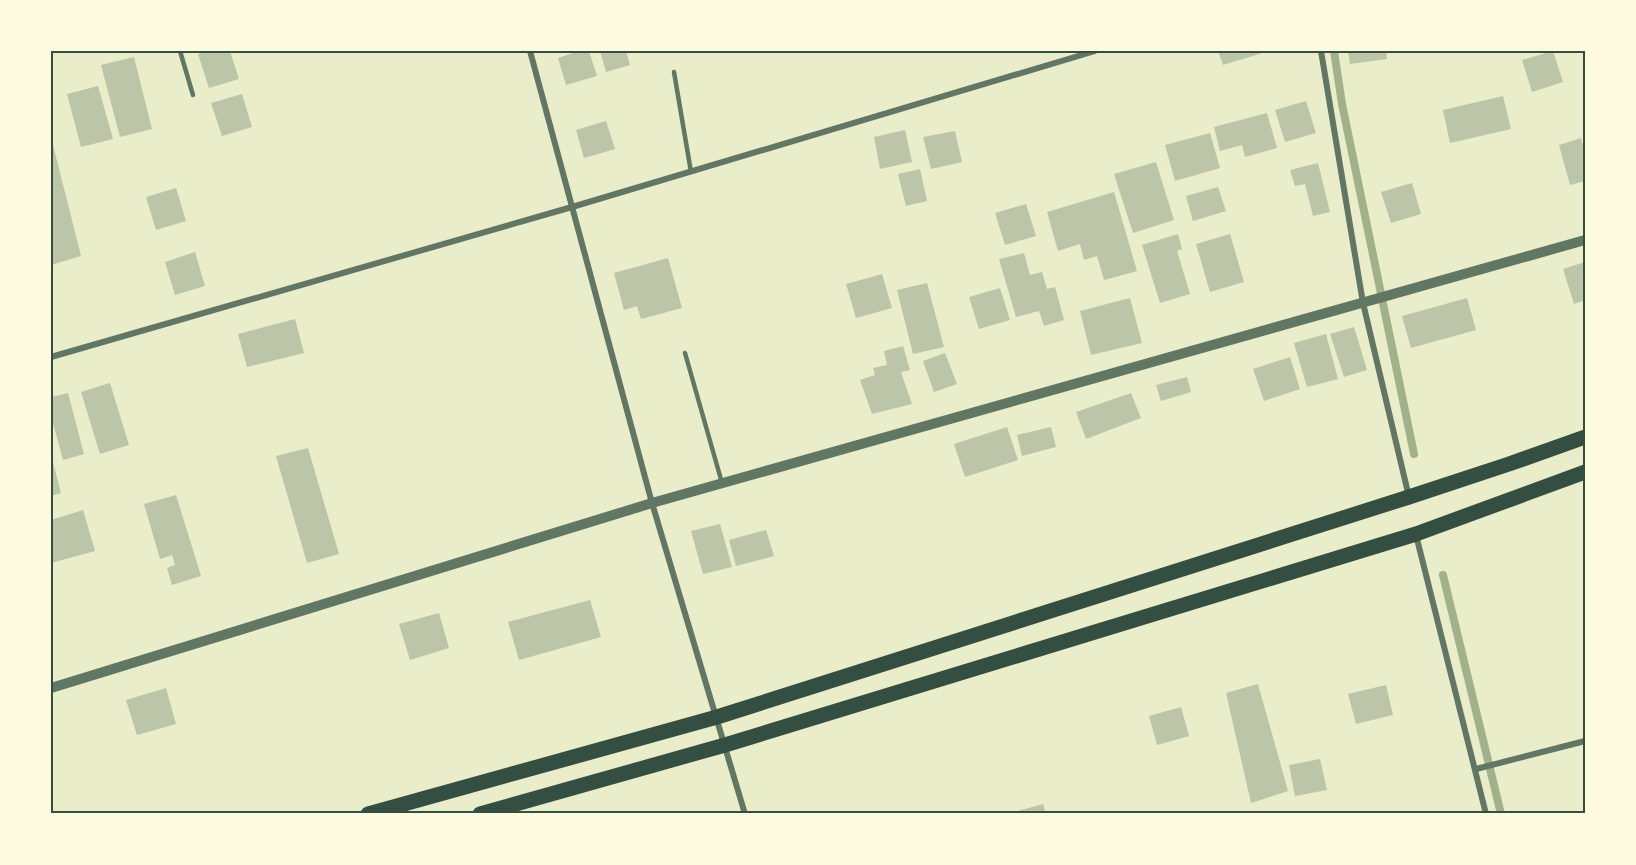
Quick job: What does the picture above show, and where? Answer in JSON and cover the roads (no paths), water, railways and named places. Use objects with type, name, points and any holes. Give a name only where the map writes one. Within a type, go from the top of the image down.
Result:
[{"type":"main road","points":[[368,814],[717,717],[1409,497],[1585,437]]},
{"type":"main road","points":[[480,814],[725,745],[1416,534],[1585,472]]},
{"type":"street","points":[[530,51],[652,503],[745,814]]},
{"type":"street","points":[[51,357],[572,207],[1095,51]]},
{"type":"street","points":[[1321,51],[1364,302],[1409,497]]},
{"type":"street","points":[[51,688],[652,503],[1585,240]]},
{"type":"street","points":[[1416,534],[1477,769],[1486,814]]},
{"type":"street","points":[[1477,769],[1585,741]]},
{"type":"lane","points":[[180,51],[193,95]]},
{"type":"lane","points":[[674,72],[691,172]]},
{"type":"lane","points":[[685,353],[722,483]]},
{"type":"waterway","points":[[1334,51],[1342,104],[1414,454]]},
{"type":"waterway","points":[[1443,575],[1501,814]]}]
